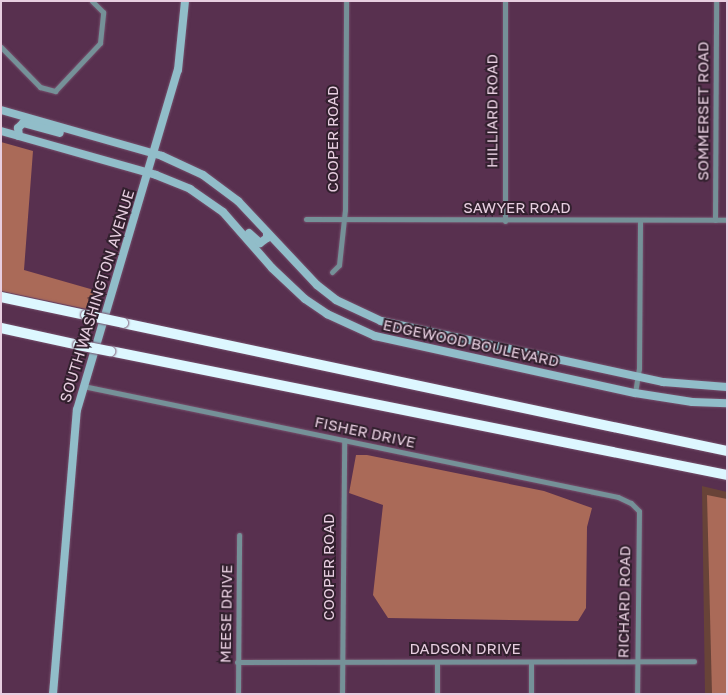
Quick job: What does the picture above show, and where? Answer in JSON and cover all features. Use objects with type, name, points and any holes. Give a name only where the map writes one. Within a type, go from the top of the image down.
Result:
[{"type":"highway","points":[[1,297],[727,451]]},
{"type":"highway","points":[[1,328],[727,475]]},
{"type":"street","points":[[1,47],[40,87],[55,91],[100,43],[103,12],[92,1]]},
{"type":"street","name":"SOUTH WASHINGTON AVENUE","points":[[52,694],[73,434],[83,386],[183,51],[185,1]]},
{"type":"street","name":"COOPER ROAD","points":[[332,272],[339,265],[344,220],[346,1]]},
{"type":"street","name":"HILLIARD ROAD","points":[[504,220],[505,1]]},
{"type":"street","name":"SOMMERSET ROAD","points":[[715,220],[716,1]]},
{"type":"street","points":[[1,110],[180,163],[220,186],[317,286],[336,300],[381,321],[638,377],[712,387],[727,386]]},
{"type":"street","points":[[20,136],[18,128],[23,123],[61,133],[74,132]]},
{"type":"street","name":"EDGEWOOD BOULEVARD","points":[[1,131],[147,172],[190,189],[223,212],[288,284],[327,314],[352,327],[407,345],[635,393],[692,402],[727,403]]},
{"type":"street","points":[[223,212],[233,215],[260,243],[267,238],[267,233]]},
{"type":"street","name":"SAWYER ROAD","points":[[306,219],[727,220]]},
{"type":"street","points":[[635,393],[638,377],[640,220]]},
{"type":"street","name":"FISHER DRIVE","points":[[83,386],[618,497],[638,511]]},
{"type":"street","name":"COOPER ROAD","points":[[342,694],[344,440]]},
{"type":"street","name":"RICHARD ROAD","points":[[637,694],[635,661],[638,511]]},
{"type":"street","name":"MEESE DRIVE","points":[[238,694],[239,535]]},
{"type":"street","name":"DADSON DRIVE","points":[[237,662],[694,661]]},
{"type":"street","points":[[437,662],[437,694]]},
{"type":"street","points":[[531,662],[531,694]]},
{"type":"shaded area","points":[[1,142],[33,151],[24,270],[94,290],[91,310],[1,291]]},
{"type":"shaded area","points":[[356,455],[367,455],[544,491],[592,508],[587,527],[586,608],[578,621],[388,618],[373,595],[383,505],[349,493]]},
{"type":"shaded area","points":[[702,486],[727,492],[727,694],[705,694]]},
{"type":"shaded area","points":[[707,495],[727,499],[727,694],[712,694]]}]
